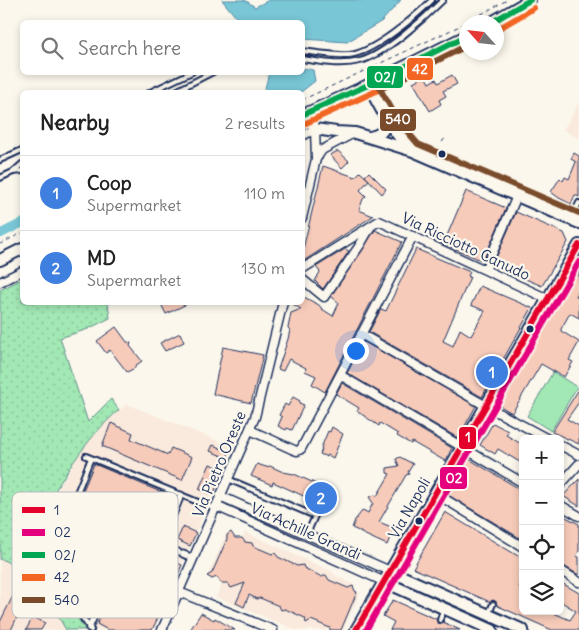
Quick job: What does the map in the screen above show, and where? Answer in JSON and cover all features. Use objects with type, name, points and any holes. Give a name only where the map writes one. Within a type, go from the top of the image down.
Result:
[{"type":"main road","points":[[504,15],[530,0]]},
{"type":"main road","points":[[459,40],[305,114],[316,129],[355,132],[413,151],[575,221]]},
{"type":"main road","points":[[368,85],[386,120],[396,134],[413,151]]},
{"type":"main road","points":[[370,137],[378,135],[383,131],[386,120]]},
{"type":"main road","name":"Via Napoli","points":[[356,630],[579,245]]},
{"type":"main road","points":[[0,260],[20,250]]},
{"type":"main road","points":[[390,571],[523,630]]},
{"type":"main road","points":[[385,582],[492,630]]},
{"type":"main road","points":[[412,594],[411,587],[413,584],[418,583]]},
{"type":"street","points":[[305,134],[316,129],[316,159],[305,205]]},
{"type":"street","points":[[316,159],[322,150],[355,132]]},
{"type":"street","points":[[485,270],[517,196]]},
{"type":"street","name":"Via Ricciotto Canudo","points":[[372,224],[380,221],[548,299]]},
{"type":"street","points":[[305,267],[372,224]]},
{"type":"street","points":[[305,281],[324,297],[360,245],[372,224]]},
{"type":"street","points":[[250,430],[294,450],[301,449],[413,236]]},
{"type":"street","points":[[0,282],[20,272]]},
{"type":"street","name":"Via Pietro Oreste","points":[[179,592],[250,430],[259,405],[282,305]]},
{"type":"street","points":[[361,334],[540,435]]},
{"type":"street","points":[[340,375],[519,481]]},
{"type":"street","points":[[564,447],[579,455]]},
{"type":"street","points":[[564,481],[579,464]]},
{"type":"street","points":[[435,494],[519,545]]},
{"type":"street","points":[[178,502],[181,495]]},
{"type":"street","name":"Via Achille Grandi","points":[[220,496],[390,571]]},
{"type":"street","points":[[564,507],[579,516]]},
{"type":"street","name":"Via Achille Grandi","points":[[216,508],[385,582]]},
{"type":"street","points":[[178,552],[193,558]]},
{"type":"street","points":[[564,573],[579,582]]},
{"type":"street","points":[[179,592],[273,630]]},
{"type":"street","name":"Via Pietro Oreste","points":[[162,630],[167,618]]},
{"type":"lane","points":[[305,51],[338,55],[360,53],[409,20],[432,0]]},
{"type":"lane","points":[[305,59],[341,64],[369,58],[413,27],[443,0]]},
{"type":"lane","points":[[154,90],[186,75]]},
{"type":"lane","points":[[178,90],[206,75]]},
{"type":"lane","points":[[0,160],[20,151]]},
{"type":"lane","points":[[0,178],[13,172],[20,166]]},
{"type":"lane","points":[[13,172],[20,171]]},
{"type":"lane","points":[[575,221],[579,203]]},
{"type":"lane","points":[[76,492],[89,457],[174,492]]},
{"type":"lane","points":[[228,479],[315,516],[307,534]]},
{"type":"lane","points":[[178,494],[216,508]]},
{"type":"lane","points":[[488,614],[493,604]]},
{"type":"lane","points":[[440,620],[444,608]]},
{"type":"lane","points":[[82,618],[90,629]]},
{"type":"path","points":[[481,15],[507,0]]},
{"type":"path","points":[[305,99],[459,27]]},
{"type":"path","points":[[442,142],[446,137]]},
{"type":"path","points":[[0,244],[20,234]]},
{"type":"shaded area","points":[[579,103],[579,139],[563,130]]},
{"type":"shaded area","points":[[127,404],[233,447],[178,573],[178,492],[55,492],[84,447],[99,428]]},
{"type":"shaded area","points":[[245,532],[331,571],[354,585],[352,587],[354,591],[360,593],[343,630],[296,630],[216,597],[222,584],[220,579],[215,577],[212,579],[208,575],[226,534],[232,534],[233,537],[238,539],[242,538]]},
{"type":"shaded area","points":[[2,559],[12,565],[12,618],[59,618],[66,630],[0,630],[0,560]]},
{"type":"shaded area","points":[[78,618],[158,618],[153,630],[85,630]]},
{"type":"green space","points":[[20,280],[20,305],[108,305],[110,318],[88,329],[60,338],[88,422],[111,399],[119,410],[84,447],[55,492],[12,492],[12,565],[2,559],[0,560],[0,290]]},
{"type":"green space","points":[[553,372],[577,387],[551,431],[527,416]]},
{"type":"green space","points":[[59,618],[78,618],[85,630],[66,630]]},
{"type":"water","points":[[222,0],[245,0],[255,7],[269,0],[401,0],[382,21],[347,42],[305,39],[305,20],[238,20]]},
{"type":"water","points":[[305,68],[313,70],[315,81],[304,90],[265,90],[268,75],[305,75]]},
{"type":"building","points":[[452,75],[457,84],[443,91],[446,96],[439,100],[441,104],[430,111],[413,82],[425,76],[429,83],[436,79],[438,83]]},
{"type":"building","points":[[338,151],[349,161],[342,168],[330,155]]},
{"type":"building","points":[[574,153],[579,156],[579,197],[575,195],[571,204],[551,192],[560,178],[563,181],[565,177],[569,179],[576,162],[571,159]]},
{"type":"building","points":[[323,166],[355,177],[360,172],[369,180],[360,190],[366,196],[359,210],[373,216],[305,260],[305,241]]},
{"type":"building","points":[[369,172],[386,189],[382,194],[365,176]]},
{"type":"building","points":[[466,191],[506,208],[483,261],[437,241],[440,235],[446,238]]},
{"type":"building","points":[[516,212],[564,233],[568,242],[542,286],[493,265]]},
{"type":"building","points":[[375,230],[402,242],[325,392],[312,384],[316,376],[305,371],[306,368],[289,359],[283,371],[278,369],[288,339],[291,313],[301,309],[294,305],[305,305],[305,298],[333,316],[339,303],[331,296]]},
{"type":"building","points":[[345,249],[349,251],[323,289],[315,281],[320,272],[316,267]]},
{"type":"building","points":[[416,249],[470,272],[468,276],[470,277],[443,341],[453,346],[460,329],[471,336],[485,311],[471,305],[480,286],[532,308],[482,397],[369,332],[381,309],[386,311]]},
{"type":"building","points":[[579,269],[579,290],[576,296],[579,298],[579,318],[570,313],[561,329],[561,331],[579,342],[569,360],[573,362],[564,377],[541,364],[512,413],[500,406]]},
{"type":"building","points":[[162,305],[185,305],[166,314]]},
{"type":"building","points":[[116,327],[127,342],[131,343],[130,346],[142,361],[135,368],[127,372],[110,350],[106,353],[97,341]]},
{"type":"building","points":[[180,333],[184,342],[165,351],[160,343]]},
{"type":"building","points":[[364,342],[476,406],[458,438],[347,373]]},
{"type":"building","points":[[223,347],[263,355],[251,403],[213,394]]},
{"type":"building","points":[[342,383],[452,448],[445,461],[412,442],[411,444],[397,436],[398,434],[380,423],[379,426],[357,411],[359,408],[336,394]]},
{"type":"building","points":[[579,389],[579,402],[567,419],[579,426],[579,444],[564,437],[564,435],[552,432]]},
{"type":"building","points":[[293,397],[304,405],[292,430],[287,428],[286,430],[278,426],[282,417],[279,415],[285,404],[288,406]]},
{"type":"building","points":[[111,423],[133,433],[131,439],[168,455],[171,448],[192,457],[182,480],[102,446]]},
{"type":"building","points":[[493,423],[508,431],[506,435],[519,443],[519,462],[498,449],[495,454],[480,445]]},
{"type":"building","points":[[332,427],[343,434],[333,458],[320,454],[328,431],[330,432]]},
{"type":"building","points":[[213,445],[229,452],[227,458],[210,451]]},
{"type":"building","points":[[400,457],[413,464],[408,472],[409,474],[406,475],[379,522],[394,528],[387,545],[352,528],[355,520],[363,510],[368,513],[373,503],[369,497],[377,496],[390,474],[387,473],[387,468],[399,466],[396,459]]},
{"type":"building","points":[[469,459],[519,489],[519,538],[448,495]]},
{"type":"building","points":[[94,464],[161,492],[82,492]]},
{"type":"building","points":[[210,464],[224,470],[213,495],[199,489]]},
{"type":"building","points":[[257,464],[294,474],[323,487],[334,494],[330,508],[273,482],[272,485],[251,476]]},
{"type":"building","points":[[579,479],[579,506],[564,495]]},
{"type":"building","points":[[445,512],[519,557],[519,615],[558,615],[570,620],[576,611],[564,604],[564,584],[579,593],[579,630],[552,630],[498,606],[494,600],[490,602],[413,568]]},
{"type":"building","points":[[564,516],[579,524],[579,551],[576,556],[579,557],[579,575],[564,566]]},
{"type":"building","points":[[183,527],[196,533],[190,546],[178,540]]},
{"type":"building","points":[[231,532],[235,538],[242,538],[245,542],[252,543],[253,546],[272,554],[275,553],[278,557],[297,566],[303,565],[304,568],[322,577],[326,575],[329,580],[348,588],[353,586],[357,592],[341,630],[330,630],[330,628],[311,620],[306,623],[305,618],[285,609],[281,610],[279,606],[249,595],[244,607],[236,603],[245,583],[231,588],[228,583],[221,583],[217,577],[212,579],[207,576],[212,573],[227,535]]},
{"type":"building","points":[[178,563],[182,565],[178,574]]},
{"type":"building","points":[[12,598],[12,618],[17,618],[11,630],[0,630],[0,622]]},
{"type":"building","points":[[393,600],[436,619],[438,623],[443,622],[460,630],[390,630],[394,622],[383,616]]},
{"type":"building","points":[[201,613],[214,620],[215,618],[235,630],[190,630]]},
{"type":"building","points":[[32,618],[45,623],[41,630],[26,630]]},
{"type":"building","points":[[99,618],[158,618],[152,630],[108,630],[97,624]]},
{"type":"waterway","points":[[0,234],[20,224]]},
{"type":"transit line","name":"02/","points":[[504,15],[530,0]]},
{"type":"transit line","name":"42","points":[[504,25],[534,8]]},
{"type":"transit line","name":"02/","points":[[305,114],[368,85],[459,40]]},
{"type":"transit line","name":"42","points":[[306,123],[372,93],[459,50]]},
{"type":"transit line","name":"540","points":[[459,50],[380,89],[400,123],[418,144],[579,213]]},
{"type":"transit line","name":"1","points":[[356,630],[579,245]]},
{"type":"transit line","name":"02","points":[[366,630],[579,262]]},
{"type":"place","name":"Coop","points":[[492,372]]},
{"type":"place","name":"MD","points":[[321,498]]}]
